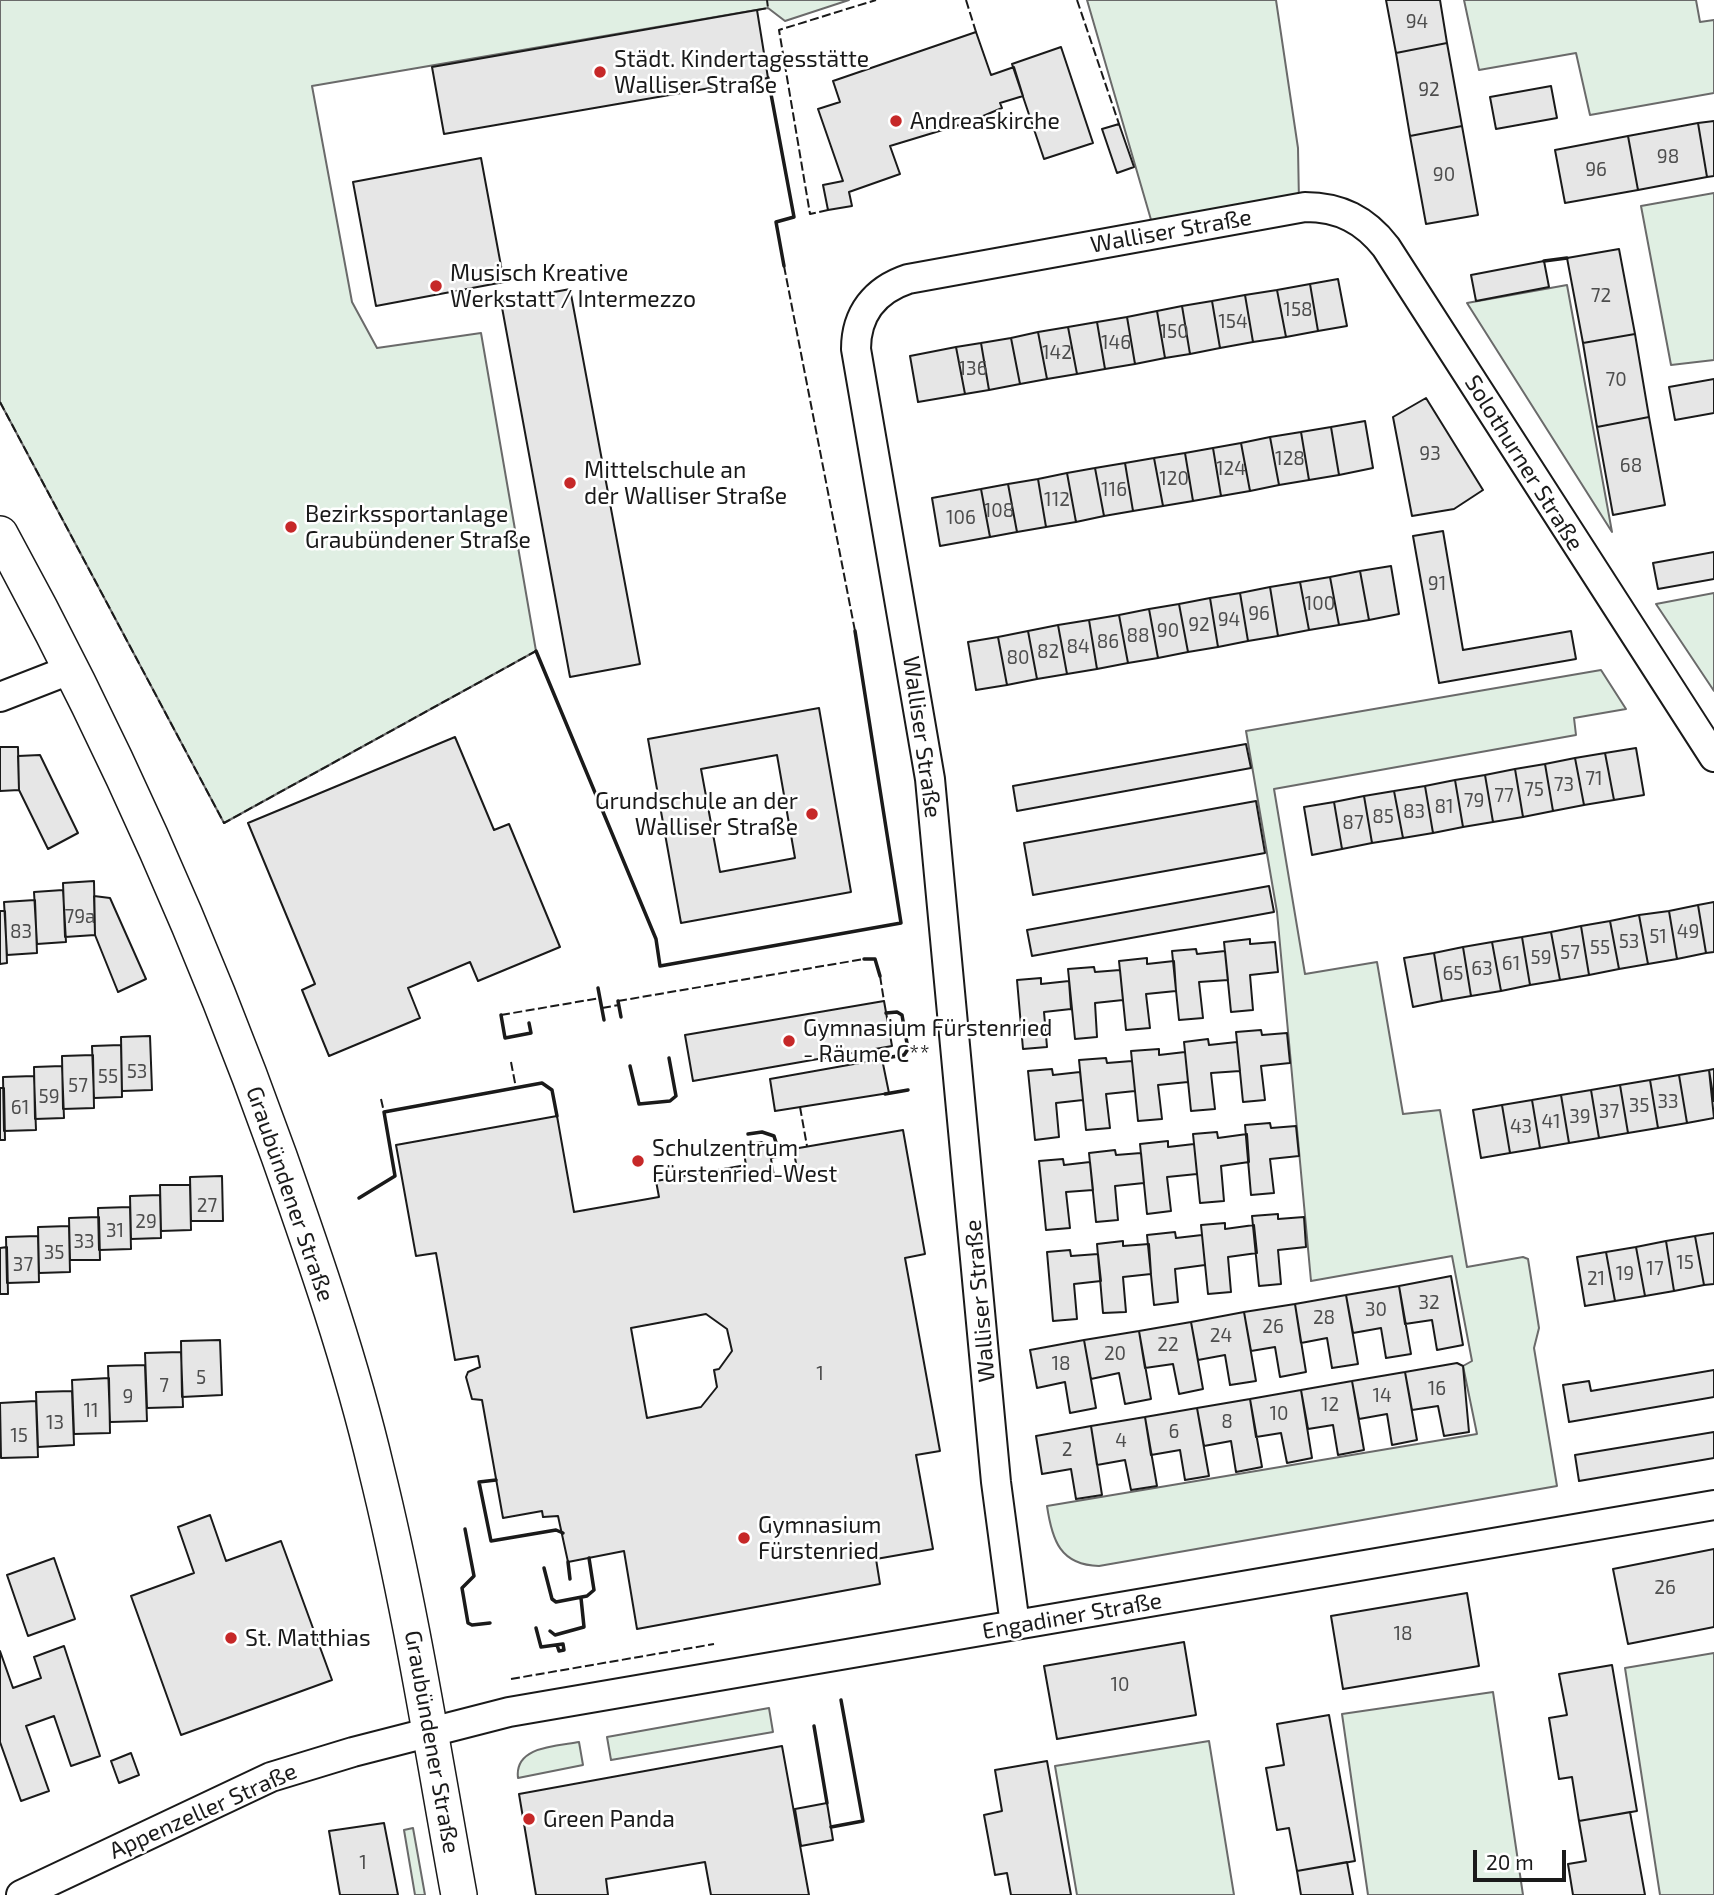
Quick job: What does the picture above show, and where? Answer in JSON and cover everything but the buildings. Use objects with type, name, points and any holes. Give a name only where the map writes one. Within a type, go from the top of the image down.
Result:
[{"type":"street","name":"Solothurner Straße","points":[[1305,207],[1344,212],[1364,224],[1386,247],[1714,757]]},
{"type":"street","name":"Walliser Straße","points":[[1015,1625],[996,1482],[930,779],[856,337],[865,310],[875,298],[887,287],[908,279],[1305,207]]},
{"type":"street","name":"Graubündener Straße","points":[[0,534],[72,669],[189,921],[312,1247],[376,1464],[430,1732],[459,1895]]},
{"type":"street","points":[[0,697],[72,669]]},
{"type":"street","name":"Engadiner Straße","points":[[430,1732],[509,1712],[1714,1505]]},
{"type":"street","name":"Appenzeller Straße","points":[[21,1895],[271,1777],[430,1732]]},
{"type":"green space","name":"Bezirkssportanlage Graubündener Straße","points":[[0,0],[849,0],[785,21],[768,8],[312,86],[352,302],[377,348],[481,333],[536,651],[224,823],[0,402]]},
{"type":"green space","points":[[1087,0],[1276,0],[1298,148],[1299,203],[1154,230]]},
{"type":"green space","points":[[1464,0],[1696,0],[1700,22],[1714,20],[1714,93],[1590,115],[1576,53],[1479,70]]},
{"type":"green space","points":[[1714,193],[1714,360],[1671,365],[1641,206]]},
{"type":"green space","points":[[1567,285],[1612,532],[1467,303]]},
{"type":"green space","points":[[1714,593],[1714,691],[1656,604]]},
{"type":"green space","points":[[1601,670],[1626,709],[1574,718],[1576,735],[1274,789],[1305,974],[1377,962],[1403,1114],[1440,1110],[1467,1267],[1523,1257],[1528,1259],[1539,1328],[1534,1348],[1557,1486],[1099,1566],[1075,1561],[1067,1556],[1055,1540],[1047,1506],[1477,1434],[1463,1366],[1472,1361],[1452,1256],[1311,1281],[1277,912],[1246,731]]},
{"type":"green space","points":[[1714,1653],[1714,1895],[1660,1895],[1625,1668]]},
{"type":"green space","points":[[1493,1692],[1523,1895],[1368,1895],[1342,1714]]},
{"type":"green space","points":[[769,1708],[773,1732],[611,1760],[607,1737]]},
{"type":"green space","points":[[1209,1741],[1234,1895],[1077,1895],[1055,1766]]},
{"type":"green space","points":[[579,1742],[583,1765],[518,1778],[523,1759],[530,1754],[549,1747]]},
{"type":"green space","points":[[413,1828],[425,1895],[415,1895],[404,1830]]},
{"type":"fence","points":[[757,10],[768,8],[767,0]]},
{"type":"fence","points":[[828,210],[810,214],[779,30],[876,0]]},
{"type":"fence","points":[[966,0],[976,32]]},
{"type":"fence","points":[[1077,0],[1119,124]]},
{"type":"fence","points":[[784,266],[855,631]]},
{"type":"fence","points":[[0,402],[224,823],[536,651]]},
{"type":"fence","points":[[618,1001],[864,959]]},
{"type":"fence","points":[[880,976],[884,1001]]},
{"type":"fence","points":[[501,1015],[600,998]]},
{"type":"fence","points":[[602,1008],[619,1005]]},
{"type":"fence","points":[[511,1062],[516,1088]]},
{"type":"fence","points":[[381,1099],[384,1112]]},
{"type":"fence","points":[[800,1107],[807,1146]]},
{"type":"fence","points":[[511,1679],[714,1644]]},
{"type":"wall","points":[[768,78],[794,217],[776,222],[784,266]]},
{"type":"wall","points":[[1544,261],[1567,258]]},
{"type":"wall","points":[[536,651],[656,939],[660,966],[901,923],[855,631]]},
{"type":"wall","points":[[864,959],[875,959],[880,976]]},
{"type":"wall","points":[[598,988],[604,1020]]},
{"type":"wall","points":[[618,1001],[621,1017]]},
{"type":"wall","points":[[879,1059],[904,1055],[908,1049],[902,1015],[897,1012],[886,1013]]},
{"type":"wall","points":[[501,1015],[505,1038],[531,1033],[529,1023]]},
{"type":"wall","points":[[630,1066],[639,1104],[670,1101],[676,1096],[669,1058]]},
{"type":"wall","points":[[359,1198],[395,1176],[384,1112],[542,1083],[552,1090],[557,1116]]},
{"type":"wall","points":[[885,1094],[908,1090]]},
{"type":"wall","points":[[748,1134],[762,1132],[774,1136],[780,1156],[771,1157]]},
{"type":"wall","points":[[496,1480],[479,1482],[491,1541],[556,1530],[563,1533]]},
{"type":"wall","points":[[465,1529],[474,1576],[462,1588],[468,1623],[490,1623]]},
{"type":"wall","points":[[544,1568],[552,1599],[556,1602],[587,1596],[594,1590],[589,1558]]},
{"type":"wall","points":[[568,1562],[570,1579]]},
{"type":"wall","points":[[550,1631],[555,1635],[584,1627],[581,1598]]},
{"type":"wall","points":[[536,1628],[541,1647],[563,1644],[564,1650],[559,1651],[557,1645]]},
{"type":"wall","points":[[831,1827],[863,1821],[841,1700]]},
{"type":"wall","points":[[814,1726],[827,1803]]},
{"type":"place","name":"Städt. Kindertagesstätte Walliser Straße","points":[[600,72]]},
{"type":"place","name":"Andreaskirche","points":[[896,121]]},
{"type":"place","name":"Musisch Kreative Werkstatt / Intermezzo","points":[[436,286]]},
{"type":"place","name":"Mittelschule an der Walliser Straße","points":[[570,483]]},
{"type":"place","name":"Bezirkssportanlage Graubündener Straße","points":[[291,527]]},
{"type":"place","name":"Grundschule an der Walliser Straße","points":[[812,814]]},
{"type":"place","name":"Gymnasium Fürstenried - Räume C**","points":[[789,1041]]},
{"type":"place","name":"Schulzentrum Fürstenried-West","points":[[638,1161]]},
{"type":"place","name":"Gymnasium Fürstenried","points":[[744,1538]]},
{"type":"place","name":"St. Matthias","points":[[231,1638]]},
{"type":"place","name":"Green Panda","points":[[529,1819]]}]
